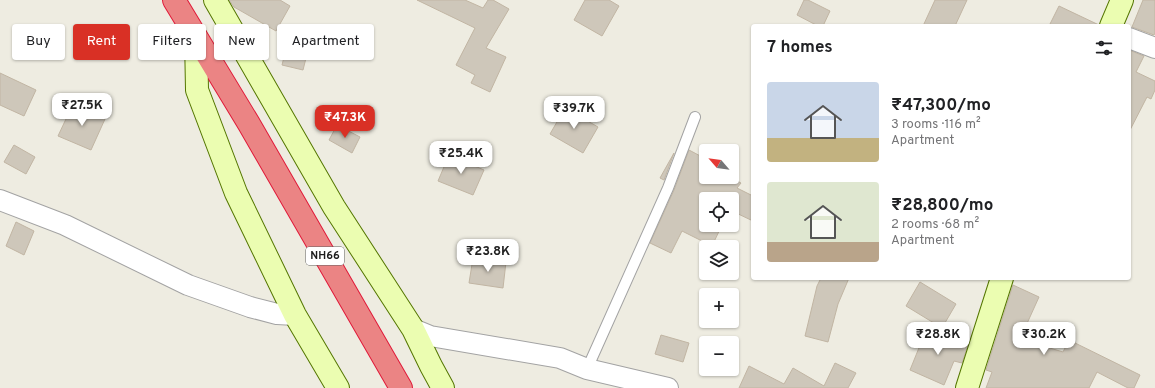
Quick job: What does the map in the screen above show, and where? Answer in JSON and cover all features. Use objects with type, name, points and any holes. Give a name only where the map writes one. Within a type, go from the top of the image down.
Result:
[{"type":"highway","name":"NH66","points":[[174,0],[188,24]]},
{"type":"highway","name":"NH66","points":[[206,53],[249,124],[401,388]]},
{"type":"street","points":[[215,0],[334,207],[413,329],[443,388]]},
{"type":"street","points":[[1112,24],[1122,0]]},
{"type":"street","points":[[1131,39],[1155,48]]},
{"type":"street","points":[[196,60],[197,90],[236,193],[295,315],[338,388]]},
{"type":"street","points":[[0,200],[65,225],[188,285],[250,307],[276,314],[295,315]]},
{"type":"street","points":[[967,388],[1001,280]]},
{"type":"street","points":[[413,329],[430,336],[560,358],[587,369],[668,388]]},
{"type":"lane","points":[[587,369],[668,188],[695,117]]},
{"type":"building","points":[[229,0],[280,0],[290,6],[280,24],[277,24],[276,31],[269,27],[269,24],[264,24],[234,7]]},
{"type":"building","points":[[417,0],[465,0],[483,8],[488,0],[493,0],[509,9],[486,48],[506,57],[490,92],[471,83],[475,75],[456,65],[475,28]]},
{"type":"building","points":[[585,0],[609,0],[619,6],[602,36],[574,20]]},
{"type":"building","points":[[804,0],[808,0],[830,11],[824,24],[814,24],[797,15]]},
{"type":"building","points":[[935,0],[967,0],[956,24],[924,24]]},
{"type":"building","points":[[1143,0],[1155,0],[1154,35],[1132,27]]},
{"type":"building","points":[[1059,6],[1097,24],[1050,24]]},
{"type":"building","points":[[1131,51],[1144,56],[1136,72],[1155,81],[1155,90],[1151,99],[1147,97],[1131,128]]},
{"type":"building","points":[[283,60],[306,60],[303,70],[282,65]]},
{"type":"building","points":[[0,73],[36,90],[24,116],[0,105]]},
{"type":"building","points":[[73,104],[105,119],[91,150],[58,136]]},
{"type":"building","points":[[565,108],[598,127],[583,153],[550,134]]},
{"type":"building","points":[[337,125],[360,137],[352,153],[329,140]]},
{"type":"building","points":[[14,145],[35,157],[26,174],[4,162]]},
{"type":"building","points":[[689,150],[699,155],[699,184],[739,184],[739,182],[741,183],[737,188],[751,195],[751,220],[739,214],[739,192],[699,192],[699,232],[719,232],[715,240],[700,240],[682,231],[671,253],[650,243],[674,190]]},
{"type":"building","points":[[674,153],[664,180],[660,178]]},
{"type":"building","points":[[449,155],[484,170],[473,195],[438,181]]},
{"type":"building","points":[[16,222],[34,231],[24,255],[6,246]]},
{"type":"building","points":[[473,258],[506,262],[503,288],[469,283]]},
{"type":"building","points":[[820,280],[848,280],[838,304],[828,342],[805,336],[817,286]]},
{"type":"building","points":[[920,282],[956,304],[942,328],[906,306]]},
{"type":"building","points":[[1013,285],[1039,297],[1020,339],[1063,352],[1069,340],[1140,375],[1134,388],[1128,388],[1097,372],[1089,388],[986,388],[992,372],[986,370]]},
{"type":"building","points":[[927,328],[968,345],[962,363],[954,361],[944,385],[910,370]]},
{"type":"building","points":[[661,335],[689,343],[683,362],[655,354]]},
{"type":"building","points":[[835,363],[856,373],[848,388],[739,388],[749,366],[784,384],[793,368],[824,386]]}]
